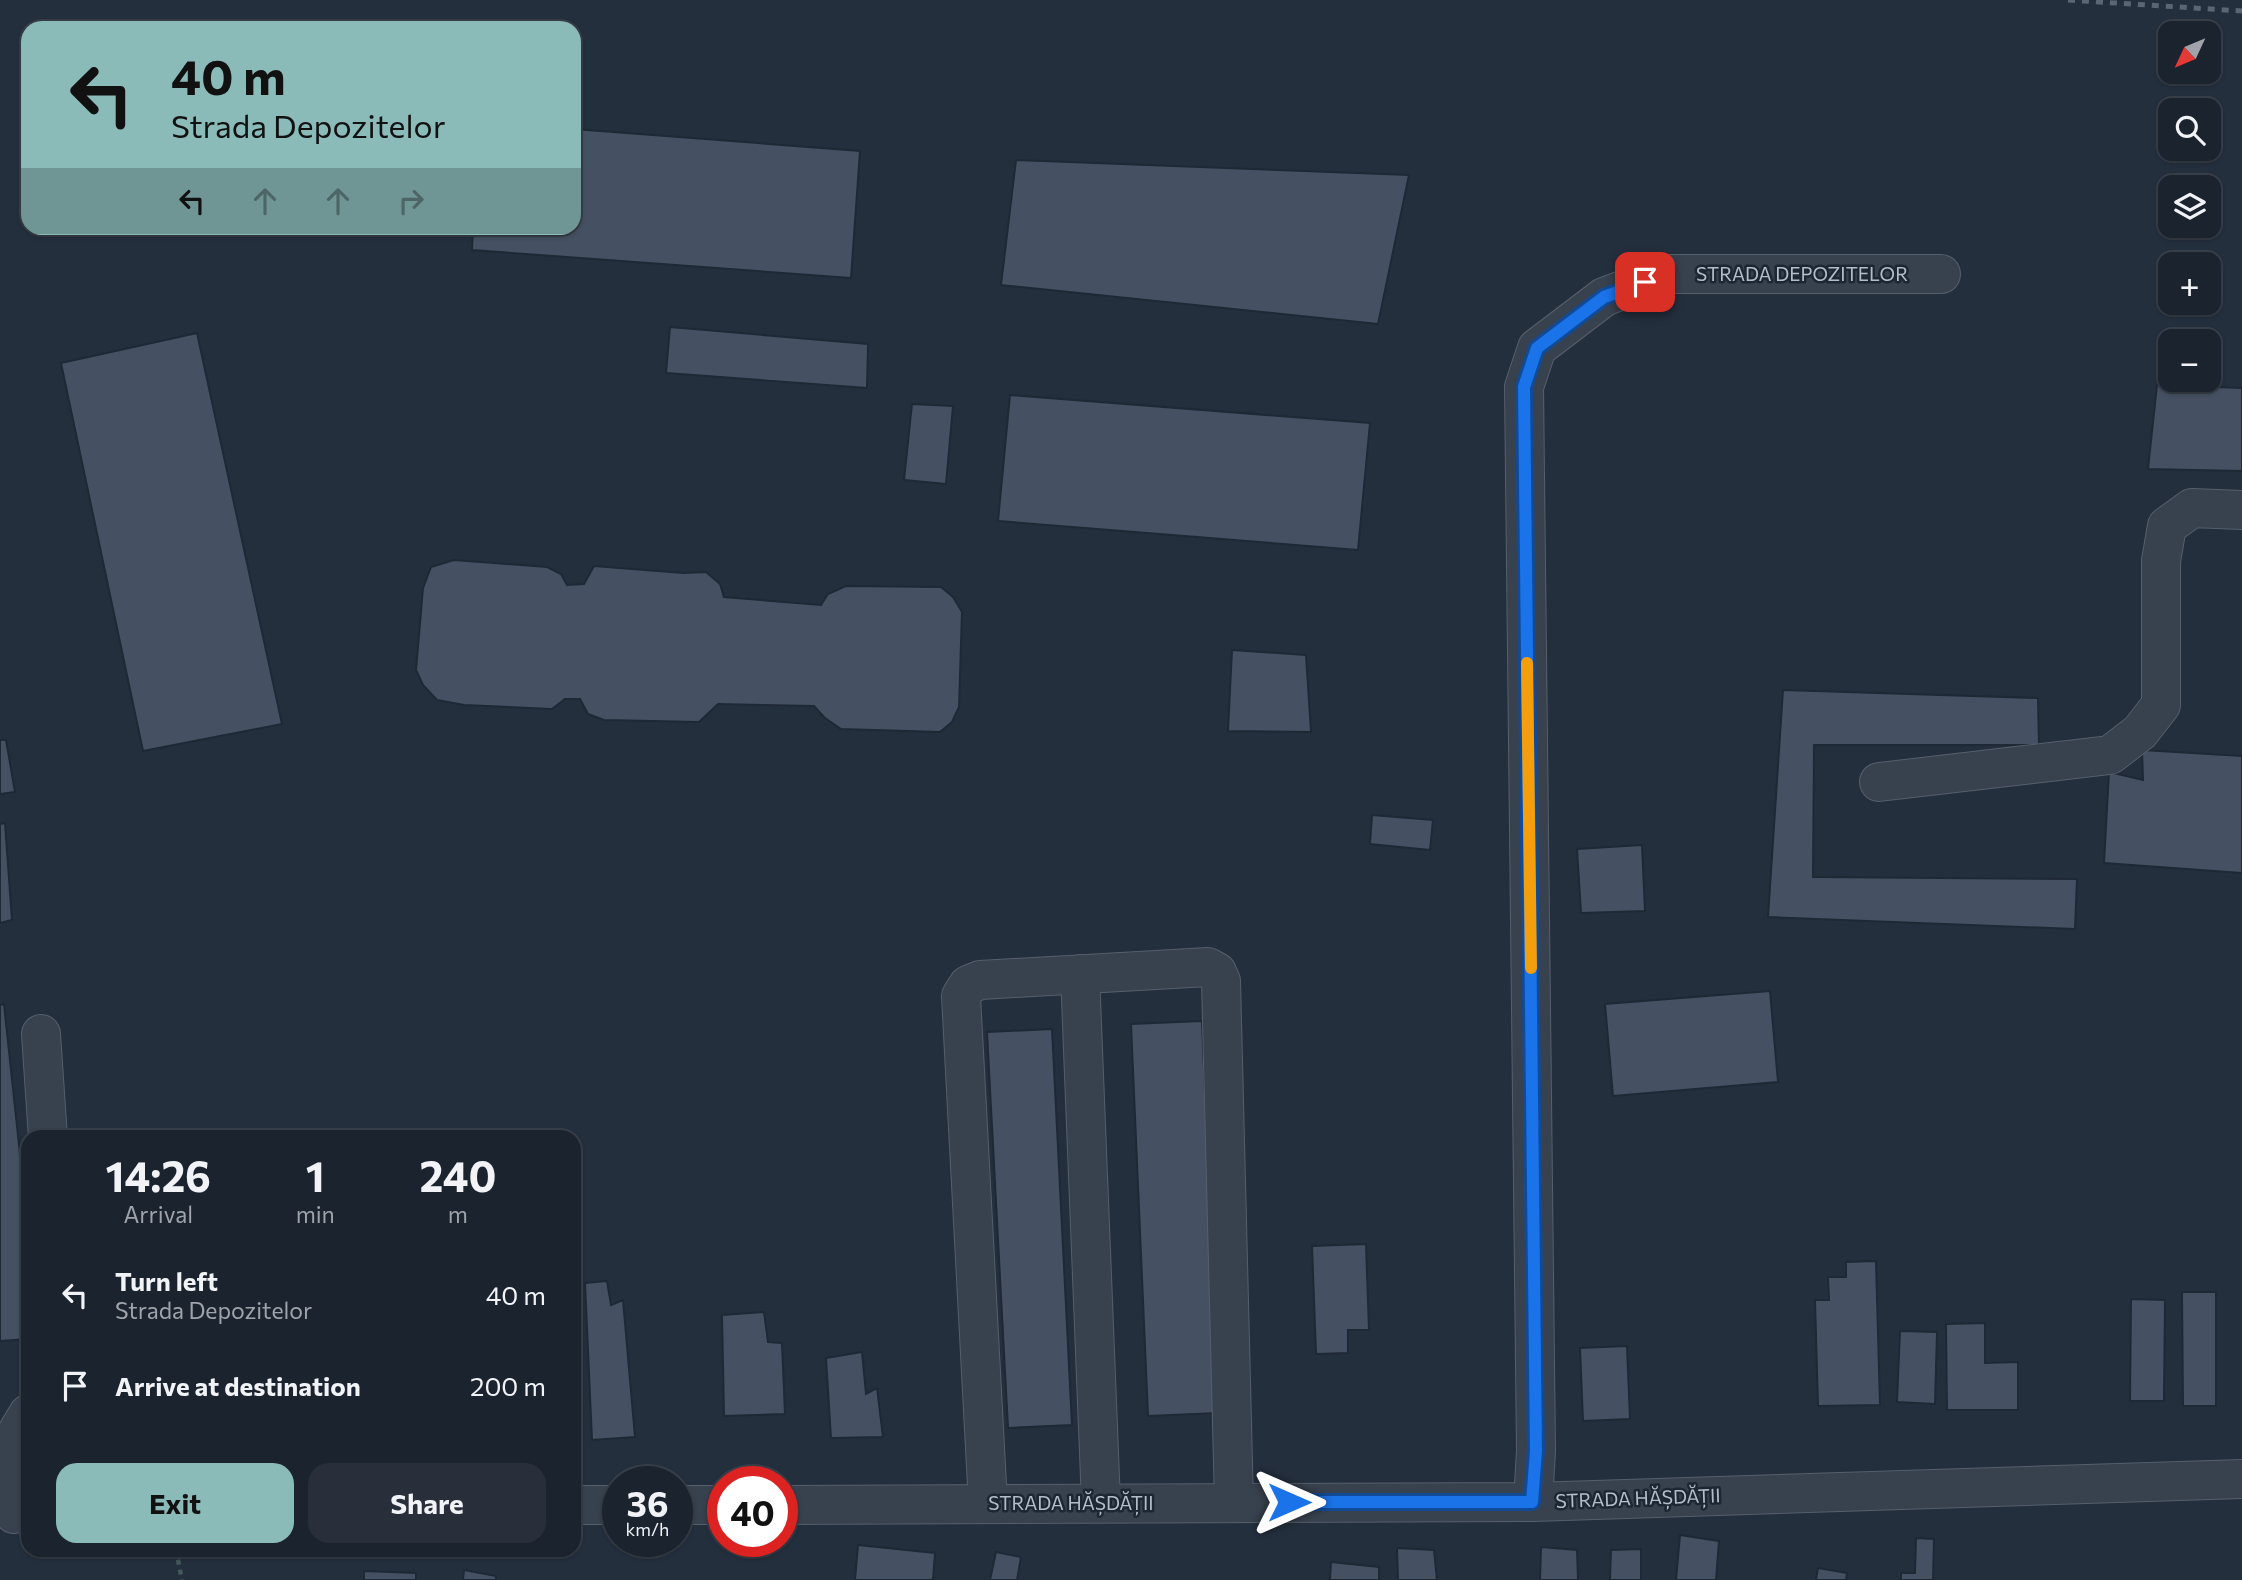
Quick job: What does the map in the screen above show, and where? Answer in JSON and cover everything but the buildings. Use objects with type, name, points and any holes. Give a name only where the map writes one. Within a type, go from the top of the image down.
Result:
[{"type":"street","name":"STRADA DEPOZITELOR","points":[[1532,1502],[1536,1451],[1524,387],[1537,348],[1604,297],[1665,274],[1941,274]]},
{"type":"street","points":[[1879,782],[2110,755],[2140,732],[2161,705],[2161,561],[2167,526],[2192,508],[2242,510]]},
{"type":"street","points":[[988,1504],[961,996],[968,985],[980,980],[1208,967],[1217,972],[1221,981],[1234,1503]]},
{"type":"street","points":[[1080,974],[1101,1503]]},
{"type":"street","points":[[41,1034],[47,1130]]},
{"type":"street","points":[[14,1514],[9,1446],[16,1424]]},
{"type":"street","name":"STRADA HĂȘDĂȚII","points":[[798,1504],[1532,1502],[2242,1479]]},
{"type":"street","points":[[581,1505],[602,1505]]},
{"type":"path","points":[[177,1557],[182,1580]]},
{"type":"railway","points":[[2068,0],[2242,11]]},
{"type":"slow traffic","points":[[1527,663],[1531,968]]},
{"type":"route","points":[[1289,1502],[1532,1502],[1536,1451],[1524,387],[1537,348],[1604,297],[1645,282]]}]
